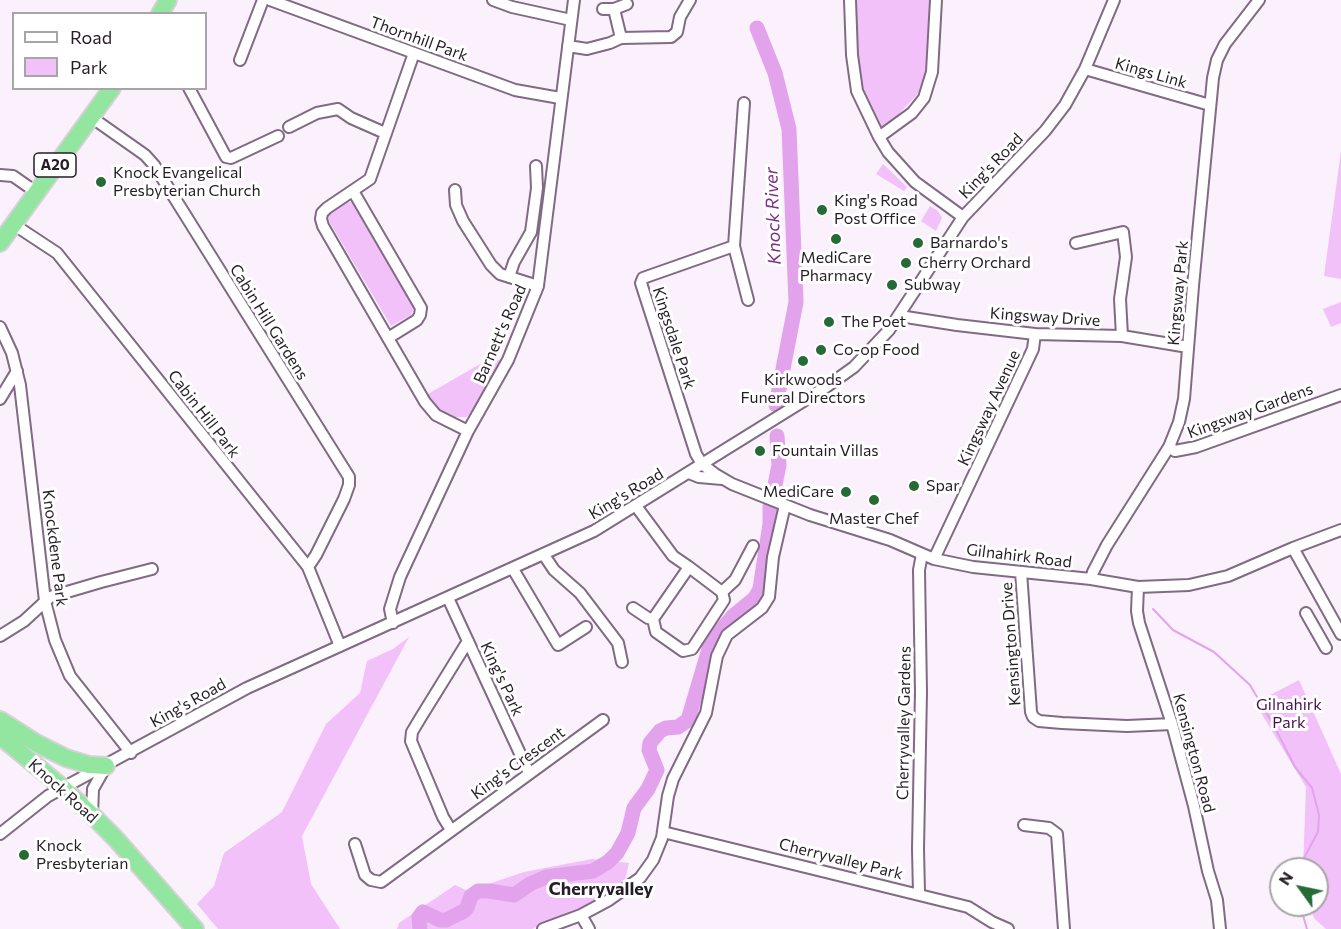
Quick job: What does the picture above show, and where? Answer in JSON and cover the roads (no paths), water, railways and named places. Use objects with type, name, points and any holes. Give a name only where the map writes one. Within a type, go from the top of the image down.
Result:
[{"type":"highway","name":"A20","points":[[0,243],[111,90]]},
{"type":"highway","points":[[0,720],[36,743],[66,758],[89,765],[106,766]]},
{"type":"highway","name":"Knock Road","points":[[0,736],[92,815],[195,929]]},
{"type":"street","points":[[240,60],[263,0]]},
{"type":"street","name":"Thornhill Park","points":[[270,0],[515,90],[560,98]]},
{"type":"street","points":[[494,0],[512,7],[571,20]]},
{"type":"street","name":"Barnett's Road","points":[[393,623],[390,609],[399,577],[468,431],[507,363],[538,286],[574,0]]},
{"type":"street","points":[[568,46],[587,49],[621,38],[671,37],[677,32],[680,17],[690,0]]},
{"type":"street","points":[[850,0],[852,54],[857,91],[879,137],[888,152],[915,182],[963,217]]},
{"type":"street","points":[[879,137],[912,113],[924,98],[932,72],[936,0]]},
{"type":"street","name":"King's Road","points":[[0,834],[38,803],[63,788],[247,688],[594,531],[854,368],[880,342],[963,217],[1045,131],[1065,105],[1085,69],[1114,0]]},
{"type":"street","name":"Kingsway Park","points":[[1091,579],[1107,545],[1169,447],[1179,422],[1184,399],[1210,105],[1217,60],[1225,44],[1259,0]]},
{"type":"street","points":[[603,9],[614,9],[627,4]]},
{"type":"street","points":[[614,9],[621,38]]},
{"type":"street","points":[[414,53],[370,179],[327,207],[321,219],[322,226],[425,402],[436,415],[468,431]]},
{"type":"street","name":"Kings Link","points":[[1085,69],[1210,105]]},
{"type":"street","points":[[190,90],[226,157],[231,158],[278,136]]},
{"type":"street","points":[[744,103],[734,246],[748,300]]},
{"type":"street","points":[[289,127],[317,113],[338,109],[351,118],[385,133]]},
{"type":"street","name":"Cabin Hill Gardens","points":[[91,117],[145,155],[154,165],[349,477],[344,499],[308,567]]},
{"type":"street","points":[[509,277],[514,262],[531,232],[537,188],[536,166]]},
{"type":"street","points":[[0,175],[13,176],[36,192]]},
{"type":"street","points":[[455,190],[456,205],[463,221],[491,265],[500,274],[538,286]]},
{"type":"street","points":[[353,191],[421,308],[417,320],[387,338]]},
{"type":"street","name":"Cabin Hill Park","points":[[13,224],[57,253],[308,567],[340,646]]},
{"type":"street","points":[[1076,243],[1123,232],[1126,256],[1120,299],[1122,336]]},
{"type":"street","name":"Kingsdale Park","points":[[702,464],[696,454],[640,283],[644,278],[734,246]]},
{"type":"street","name":"Kingsway Drive","points":[[900,314],[906,317],[957,325],[1035,334],[1122,336],[1188,347]]},
{"type":"street","name":"Knockdene Park","points":[[0,327],[17,370],[45,600],[55,640],[70,676],[131,753]]},
{"type":"street","name":"Kingsway Avenue","points":[[934,559],[1033,349],[1035,334]]},
{"type":"street","points":[[0,399],[17,370]]},
{"type":"street","name":"Kingsway Gardens","points":[[1169,447],[1175,451],[1190,449],[1341,395]]},
{"type":"street","name":"Gilnahirk Road","points":[[702,464],[723,479],[785,505],[836,524],[890,540],[934,559],[973,567],[1138,586],[1170,586],[1208,581],[1246,569],[1341,530]]},
{"type":"street","points":[[689,473],[699,477],[723,479]]},
{"type":"street","points":[[543,929],[581,915],[609,900],[640,878],[653,860],[663,832],[673,779],[706,713],[717,656],[726,635],[762,608],[769,597],[776,540],[785,505]]},
{"type":"street","points":[[636,506],[673,556],[689,567],[722,592],[724,600],[692,649],[688,651],[677,648],[656,632],[653,619],[689,567]]},
{"type":"street","points":[[722,592],[735,580],[753,546]]},
{"type":"street","points":[[1293,548],[1341,634]]},
{"type":"street","name":"Cherryvalley Gardens","points":[[919,893],[921,692],[919,570],[922,554]]},
{"type":"street","points":[[544,555],[554,570],[580,593],[618,643],[622,662]]},
{"type":"street","points":[[0,636],[24,621],[45,600],[152,569]]},
{"type":"street","points":[[513,569],[558,645],[586,627]]},
{"type":"street","name":"Kensington Drive","points":[[1021,572],[1033,717],[1039,721],[1062,723],[1127,726],[1172,724]]},
{"type":"street","name":"Kensington Road","points":[[1138,586],[1139,623],[1172,724],[1194,806],[1208,871],[1217,900],[1219,929]]},
{"type":"street","name":"King's Park","points":[[448,598],[530,773]]},
{"type":"street","points":[[633,608],[653,619]]},
{"type":"street","points":[[1306,613],[1326,648]]},
{"type":"street","points":[[1316,630],[1334,620]]},
{"type":"street","points":[[451,830],[443,817],[411,741],[412,732],[468,641]]},
{"type":"street","name":"King's Crescent","points":[[355,844],[365,875],[371,880],[381,882],[394,875],[451,830],[603,720]]},
{"type":"street","points":[[92,815],[93,789],[106,766]]},
{"type":"street","points":[[1024,825],[1049,828],[1057,834],[1064,929]]},
{"type":"street","name":"Cherryvalley Park","points":[[663,832],[919,893],[968,907],[1008,929]]},
{"type":"street","points":[[581,915],[589,929]]},
{"type":"waterway","name":"Knock River","points":[[757,28],[775,73],[789,129],[796,302],[776,405]]},
{"type":"waterway","name":"Knock River","points":[[774,490],[779,465],[777,436]]},
{"type":"waterway","name":"Knock River","points":[[420,929],[419,917],[423,912],[440,920],[446,920],[464,911],[471,896],[478,891],[514,895],[546,877],[593,871],[617,853],[628,833],[634,808],[648,789],[657,770],[649,750],[650,743],[660,731],[678,727],[688,720],[711,642],[733,616],[755,598],[760,589],[770,524],[770,506]]},
{"type":"waterway","points":[[1153,609],[1173,630],[1214,652],[1250,685],[1295,767],[1312,788],[1319,815],[1318,832],[1304,857]]},
{"type":"waterway","points":[[1304,917],[1307,929]]},
{"type":"place","name":"Knock Evangelical Presbyterian Church","points":[[101,182]]},
{"type":"place","name":"King's Road Post Office","points":[[822,210]]},
{"type":"place","name":"MediCare Pharmacy","points":[[836,239]]},
{"type":"place","name":"Barnardo's","points":[[918,243]]},
{"type":"place","name":"Cherry Orchard","points":[[906,263]]},
{"type":"place","name":"Subway","points":[[892,285]]},
{"type":"place","name":"The Poet","points":[[829,322]]},
{"type":"place","name":"Co-op Food","points":[[821,350]]},
{"type":"place","name":"Kirkwoods Funeral Directors","points":[[803,361]]},
{"type":"place","name":"Fountain Villas","points":[[760,451]]},
{"type":"place","name":"Spar","points":[[914,486]]},
{"type":"place","name":"MediCare","points":[[846,492]]},
{"type":"place","name":"Master Chef","points":[[874,500]]},
{"type":"place","name":"Knock Presbyterian","points":[[24,855]]},
{"type":"district","name":"Cherryvalley","points":[[601,889]]},
{"type":"park label","name":"Gilnahirk Park","points":[[1289,714]]}]
